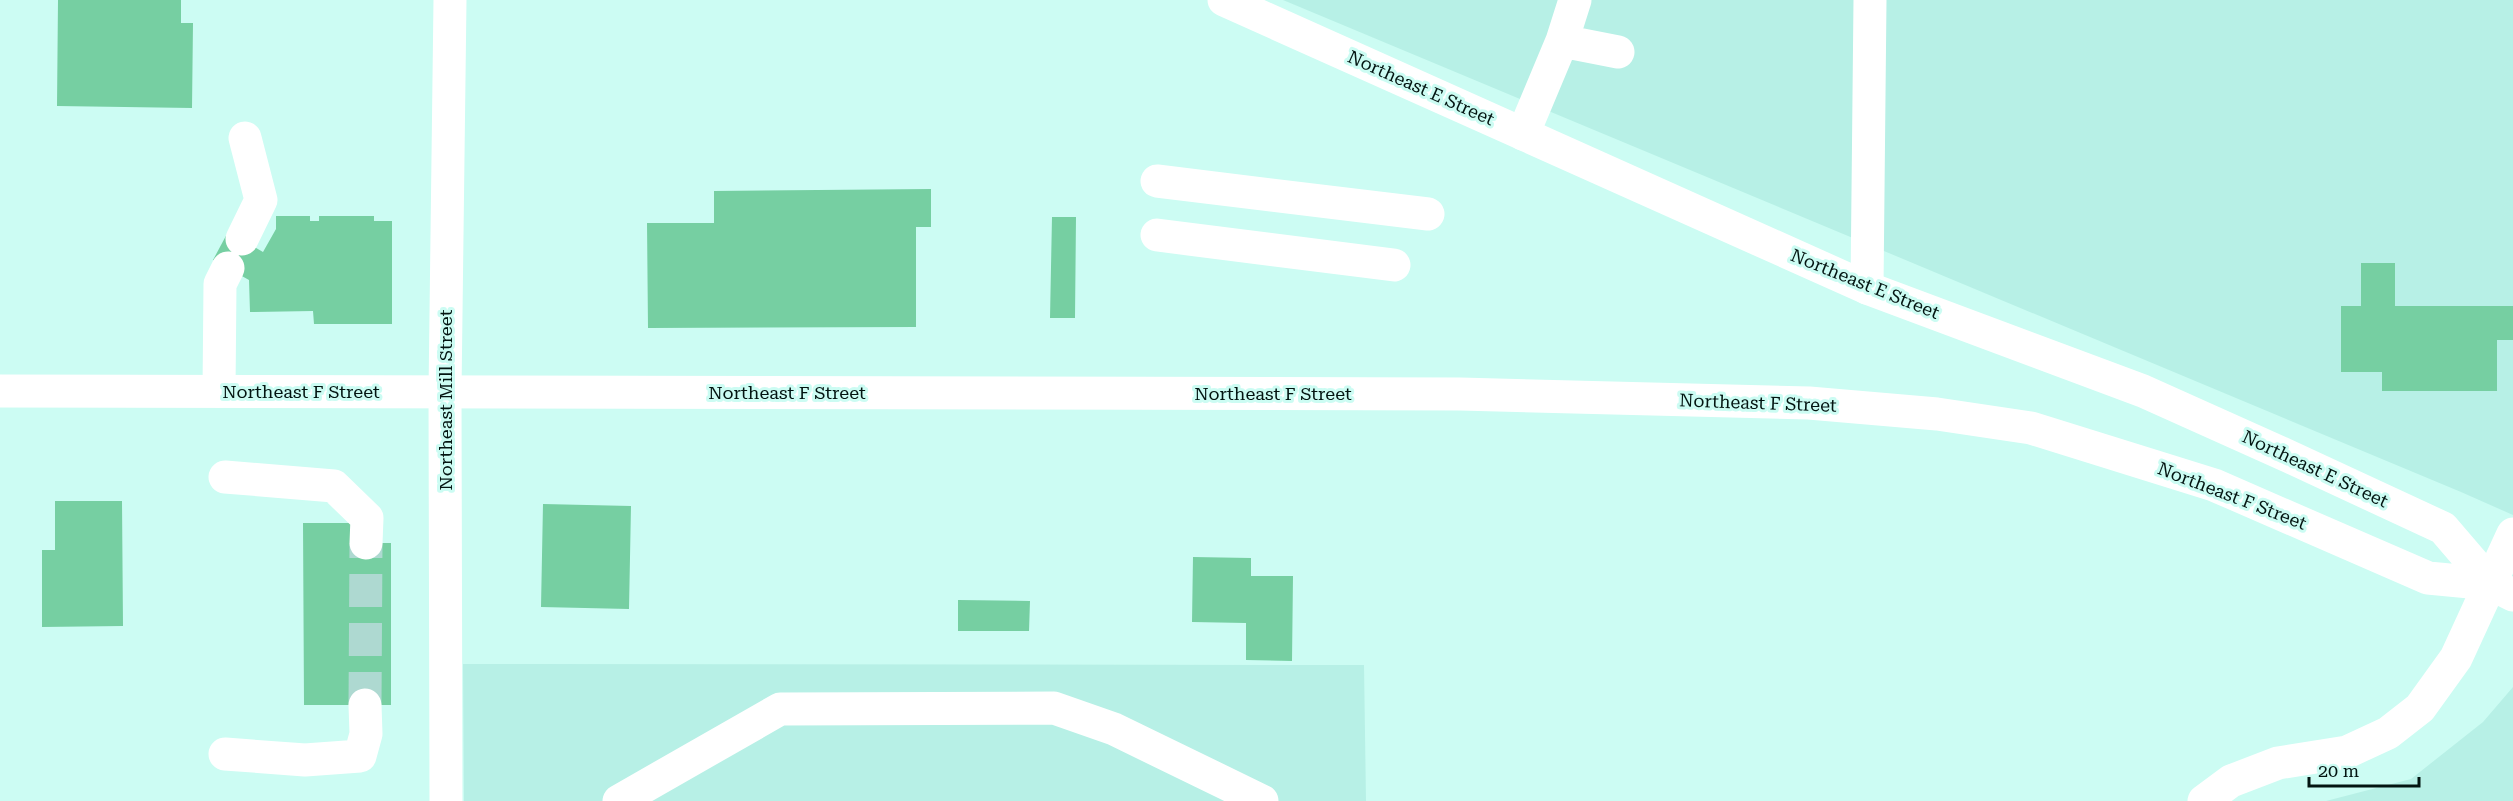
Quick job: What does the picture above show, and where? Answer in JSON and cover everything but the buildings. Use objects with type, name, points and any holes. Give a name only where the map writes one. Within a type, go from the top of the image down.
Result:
[{"type":"main road","name":"Northeast Mill Street","points":[[446,801],[445,392],[450,0]]},
{"type":"main road","name":"Northeast E Street","points":[[1224,0],[1264,8],[1523,134],[1867,288],[2143,391],[2443,528],[2502,589]]},
{"type":"main road","points":[[1523,134],[1562,41],[1575,0]]},
{"type":"main road","points":[[1867,288],[1870,0]]},
{"type":"main road","points":[[1562,41],[1618,52]]},
{"type":"main road","points":[[219,391],[220,284],[261,200],[245,138]]},
{"type":"main road","points":[[1157,181],[1428,214]]},
{"type":"main road","points":[[1157,235],[1394,265]]},
{"type":"main road","name":"Northeast F Street","points":[[0,391],[1460,394],[1809,403],[1937,414],[2031,428],[2214,485],[2428,578],[2502,589]]},
{"type":"main road","points":[[225,477],[334,486],[367,518],[366,543]]},
{"type":"main road","points":[[2204,801],[2230,781],[2278,763],[2347,752],[2388,733],[2420,708],[2502,589],[2513,534]]},
{"type":"main road","points":[[225,754],[304,760],[360,756],[366,734],[365,705]]},
{"type":"main road","points":[[619,801],[780,709],[1018,708],[1054,708],[1114,729],[1262,801]]},
{"type":"shaded area","points":[[1283,0],[2513,0],[2513,515],[2461,492]]},
{"type":"shaded area","points":[[463,664],[1364,665],[1366,801],[464,801]]},
{"type":"shaded area","points":[[2513,687],[2513,801],[2326,801],[2411,779],[2483,722]]},
{"type":"tunnel","points":[[365,705],[366,543]]}]
